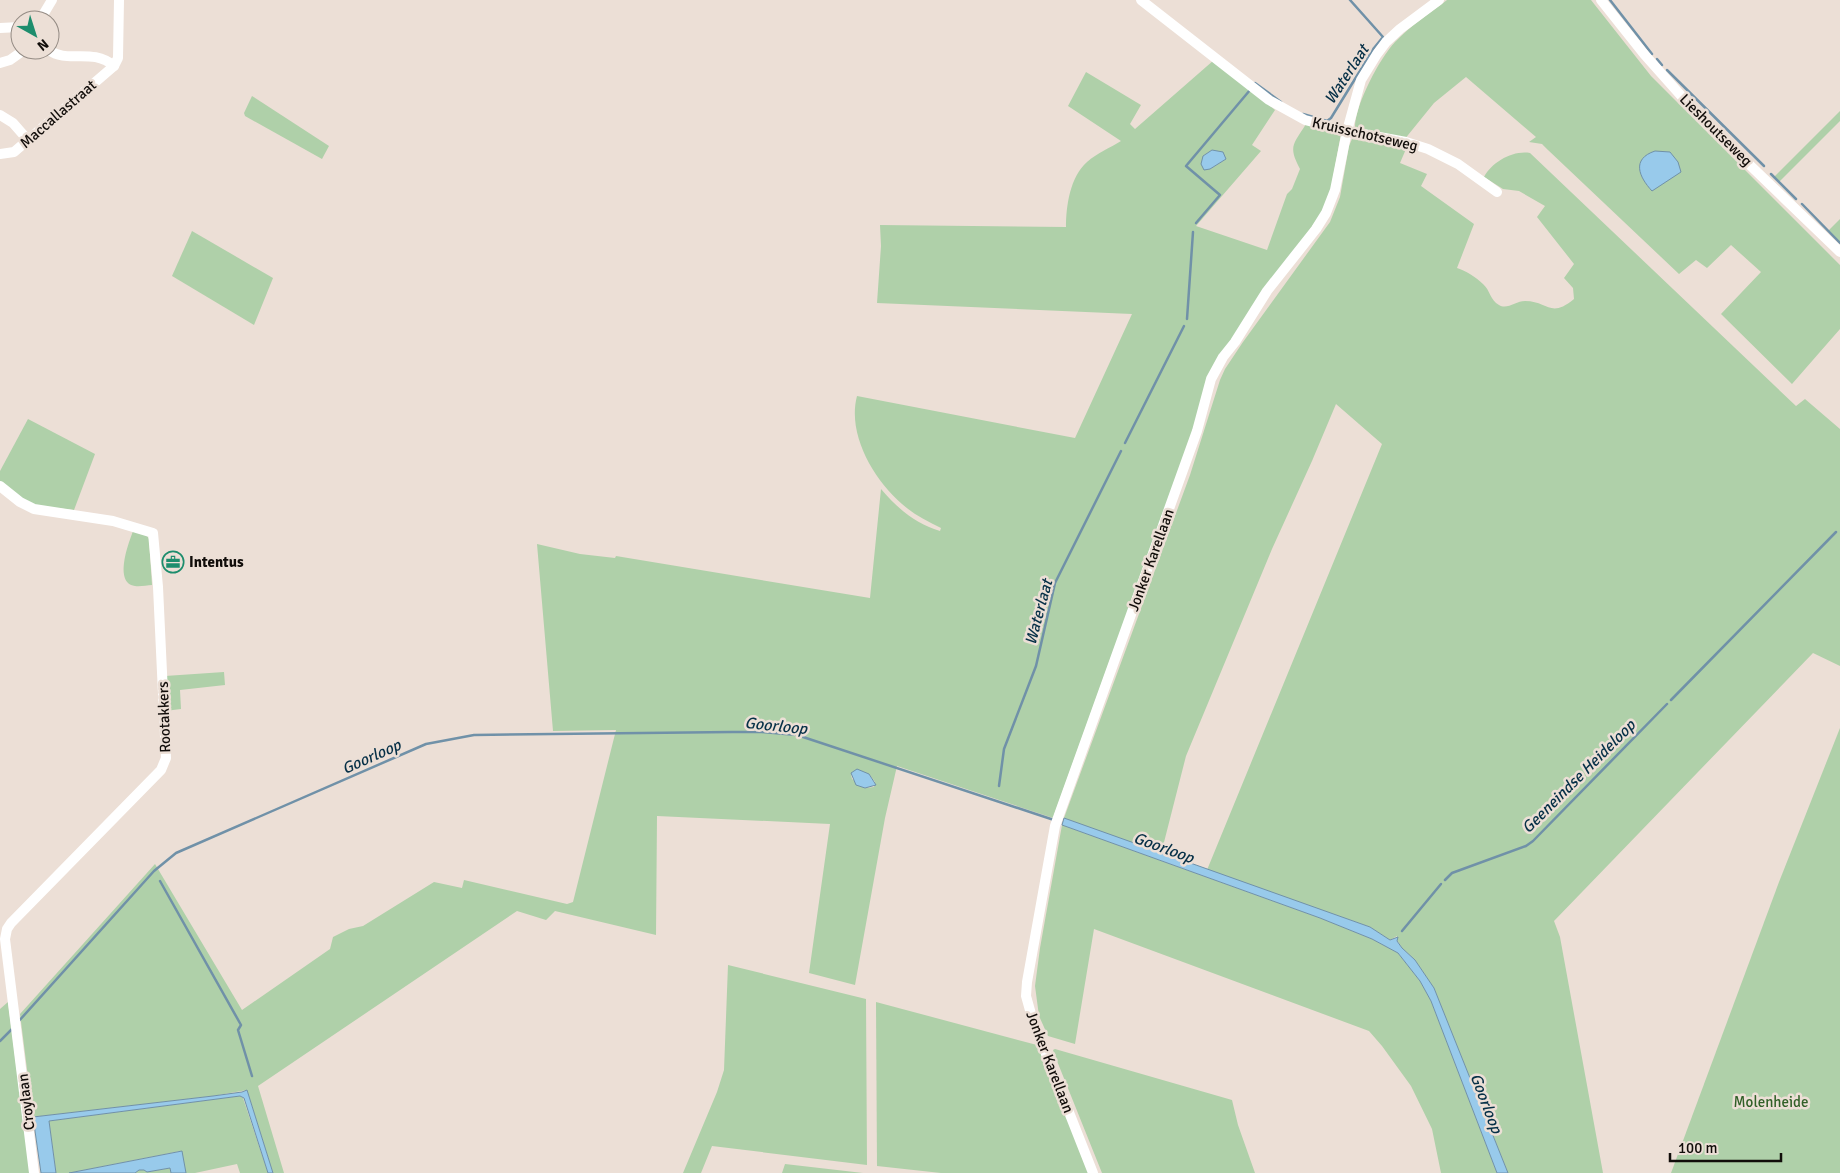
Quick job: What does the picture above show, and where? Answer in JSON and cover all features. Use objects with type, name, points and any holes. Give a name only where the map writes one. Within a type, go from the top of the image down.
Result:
[{"type":"street","points":[[60,55],[92,56],[106,60],[114,66],[118,58],[119,0]]},
{"type":"street","name":"Kruisschotseweg","points":[[1140,0],[1269,100],[1305,120],[1347,131],[1406,142],[1428,150],[1458,164],[1497,192]]},
{"type":"street","name":"Jonker Karellaan","points":[[1093,1173],[1033,1021],[1026,996],[1055,826],[1194,440],[1212,379],[1223,357],[1235,342],[1267,291],[1316,229],[1326,213],[1335,190],[1347,131],[1359,86],[1376,54],[1400,29],[1439,0]]},
{"type":"street","name":"Lieshoutseweg","points":[[1601,0],[1644,54],[1700,117],[1840,252]]},
{"type":"street","name":"Maccallastraat","points":[[0,154],[14,152],[114,66]]},
{"type":"street","points":[[0,115],[13,123],[28,140]]},
{"type":"street","name":"Rootakkers","points":[[0,486],[20,502],[34,509],[113,521],[153,533],[158,587],[166,758],[160,770],[7,929],[5,938],[17,1031]]},
{"type":"street","name":"Croylaan","points":[[17,1031],[34,1173]]},
{"type":"green space","points":[[1447,0],[1591,0],[1651,76],[1840,265],[1840,329],[1792,384],[1721,314],[1761,272],[1731,245],[1707,268],[1696,260],[1679,274],[1542,144],[1529,142],[1536,137],[1466,77],[1434,103],[1404,140],[1355,129],[1363,96],[1375,70],[1389,49],[1420,20]]},
{"type":"green space","points":[[1214,60],[1275,110],[1252,145],[1261,151],[1196,226],[1267,250],[1287,194],[1292,189],[1300,169],[1293,150],[1295,141],[1306,124],[1341,134],[1330,194],[1320,215],[1227,347],[1053,818],[897,766],[885,818],[855,985],[809,973],[830,824],[657,816],[656,935],[555,911],[546,920],[517,911],[258,1086],[284,1173],[273,1173],[247,1090],[213,1096],[33,1117],[20,1014],[155,864],[242,1010],[330,949],[333,937],[349,929],[363,926],[434,882],[462,888],[464,880],[567,904],[573,902],[616,730],[553,731],[537,544],[580,554],[615,558],[616,556],[870,598],[881,489],[894,503],[915,519],[931,528],[940,531],[941,528],[915,514],[902,504],[891,494],[872,469],[859,440],[855,411],[857,396],[1075,438],[1132,314],[877,303],[881,246],[880,225],[1066,227],[1070,192],[1081,168],[1099,153],[1121,141],[1068,106],[1086,72],[1141,105],[1130,124],[1135,129]],"holes":[[[1212,150],[1226,159],[1210,169],[1203,156]],[[851,774],[869,774],[875,782],[874,787],[865,788],[852,779]]]},
{"type":"green space","points":[[252,96],[329,146],[322,159],[245,116],[244,113]]},
{"type":"green space","points":[[1840,111],[1840,121],[1779,182],[1774,177]]},
{"type":"green space","points":[[1352,139],[1406,149],[1400,163],[1427,174],[1421,186],[1474,224],[1457,268],[1471,274],[1480,281],[1496,303],[1508,306],[1525,301],[1549,308],[1559,308],[1574,299],[1573,288],[1564,278],[1574,264],[1537,217],[1545,206],[1519,191],[1503,189],[1484,177],[1492,166],[1504,158],[1517,153],[1530,153],[1796,406],[1805,399],[1840,429],[1840,666],[1813,653],[1554,921],[1560,937],[1603,1173],[1508,1173],[1434,988],[1415,960],[1402,948],[1397,940],[1397,936],[1390,940],[1370,927],[1207,870],[1382,444],[1336,404],[1272,549],[1186,756],[1161,854],[1064,818],[1190,475],[1220,380],[1243,342],[1330,222],[1340,197],[1349,146]]},
{"type":"green space","points":[[1840,219],[1840,243],[1828,231]]},
{"type":"green space","points":[[192,231],[273,278],[254,325],[172,276]]},
{"type":"green space","points":[[28,419],[95,454],[74,510],[38,506],[28,502],[0,482],[0,471]]},
{"type":"green space","points":[[134,529],[146,534],[149,539],[152,585],[135,586],[128,583],[125,578],[124,561]]},
{"type":"green space","points":[[224,672],[225,685],[180,690],[181,709],[165,711],[165,676]]},
{"type":"green space","name":"Molenheide","points":[[1840,728],[1840,1173],[1671,1173],[1779,882]]},
{"type":"green space","points":[[1062,825],[1320,918],[1372,939],[1398,953],[1420,981],[1431,1001],[1497,1173],[1441,1173],[1432,1129],[1411,1086],[1369,1031],[1094,929],[1075,1044],[1048,1036],[1039,1016],[1035,986]]},
{"type":"green space","points":[[728,965],[866,999],[867,1165],[712,1146],[701,1173],[683,1173],[717,1092],[724,1070]]},
{"type":"green space","points":[[8,1002],[30,1173],[0,1173],[0,1009]]},
{"type":"green space","points":[[876,1002],[1037,1045],[1090,1173],[941,1173],[877,1166]]},
{"type":"green space","points":[[1055,1049],[1232,1100],[1238,1125],[1255,1173],[1102,1173],[1055,1056],[1053,1050]]},
{"type":"green space","points":[[240,1096],[243,1098],[268,1173],[240,1173],[237,1164],[195,1173],[186,1173],[181,1151],[69,1173],[56,1173],[49,1121]]},
{"type":"green space","points":[[785,1164],[863,1173],[782,1173]]},
{"type":"green space","points":[[170,1168],[171,1173],[135,1173],[139,1170],[147,1172]]},
{"type":"water","points":[[1212,150],[1223,152],[1226,159],[1210,169],[1204,170],[1201,164],[1203,156]]},
{"type":"water","points":[[1655,151],[1670,152],[1678,162],[1681,172],[1652,191],[1641,174],[1640,163],[1647,154]]},
{"type":"water","points":[[857,769],[869,774],[876,785],[865,788],[856,785],[851,773]]},
{"type":"water","points":[[1064,818],[1370,927],[1390,940],[1398,937],[1397,941],[1415,960],[1434,988],[1508,1173],[1497,1173],[1431,1001],[1420,981],[1398,953],[1372,939],[1320,918],[1062,825]]},
{"type":"water","points":[[247,1090],[273,1173],[268,1173],[244,1098],[240,1096],[49,1121],[56,1173],[41,1173],[33,1117],[213,1096]]},
{"type":"water","points":[[182,1151],[186,1173],[171,1173],[170,1168],[147,1172],[139,1170],[135,1173],[69,1173]]},
{"type":"waterway","name":"Waterlaat","points":[[1303,114],[1327,121],[1331,118],[1374,48],[1383,37],[1350,0]]},
{"type":"waterway","name":"Geeneindse Heideloop","points":[[1610,0],[1652,54]]},
{"type":"waterway","name":"Geeneindse Heideloop","points":[[1657,59],[1662,65]]},
{"type":"waterway","name":"Geeneindse Heideloop","points":[[1667,70],[1764,166]]},
{"type":"waterway","name":"Waterlaat","points":[[1255,83],[1281,102]]},
{"type":"waterway","name":"Waterlaat","points":[[1196,223],[1220,195],[1186,166],[1250,90]]},
{"type":"waterway","name":"Geeneindse Heideloop","points":[[1771,174],[1796,199]]},
{"type":"waterway","name":"Geeneindse Heideloop","points":[[1802,204],[1840,243]]},
{"type":"waterway","name":"Waterlaat","points":[[1187,319],[1193,232]]},
{"type":"waterway","name":"Waterlaat","points":[[1125,443],[1184,326]]},
{"type":"waterway","name":"Waterlaat","points":[[999,786],[1004,749],[1036,666],[1055,583],[1121,451]]},
{"type":"waterway","name":"Geeneindse Heideloop","points":[[1671,700],[1836,532]]},
{"type":"waterway","name":"Geeneindse Heideloop","points":[[1445,880],[1452,873],[1526,846],[1533,841],[1667,704]]},
{"type":"waterway","name":"Goorloop","points":[[18,1022],[154,871],[176,853],[426,744],[474,735],[732,732],[797,735],[1054,820]]},
{"type":"waterway","points":[[160,881],[241,1025],[238,1030],[252,1076]]},
{"type":"waterway","name":"Geeneindse Heideloop","points":[[1402,931],[1441,884]]},
{"type":"waterway","name":"Goorloop","points":[[0,1041],[13,1028]]},
{"type":"place","name":"Intentus","points":[[173,562]]}]
